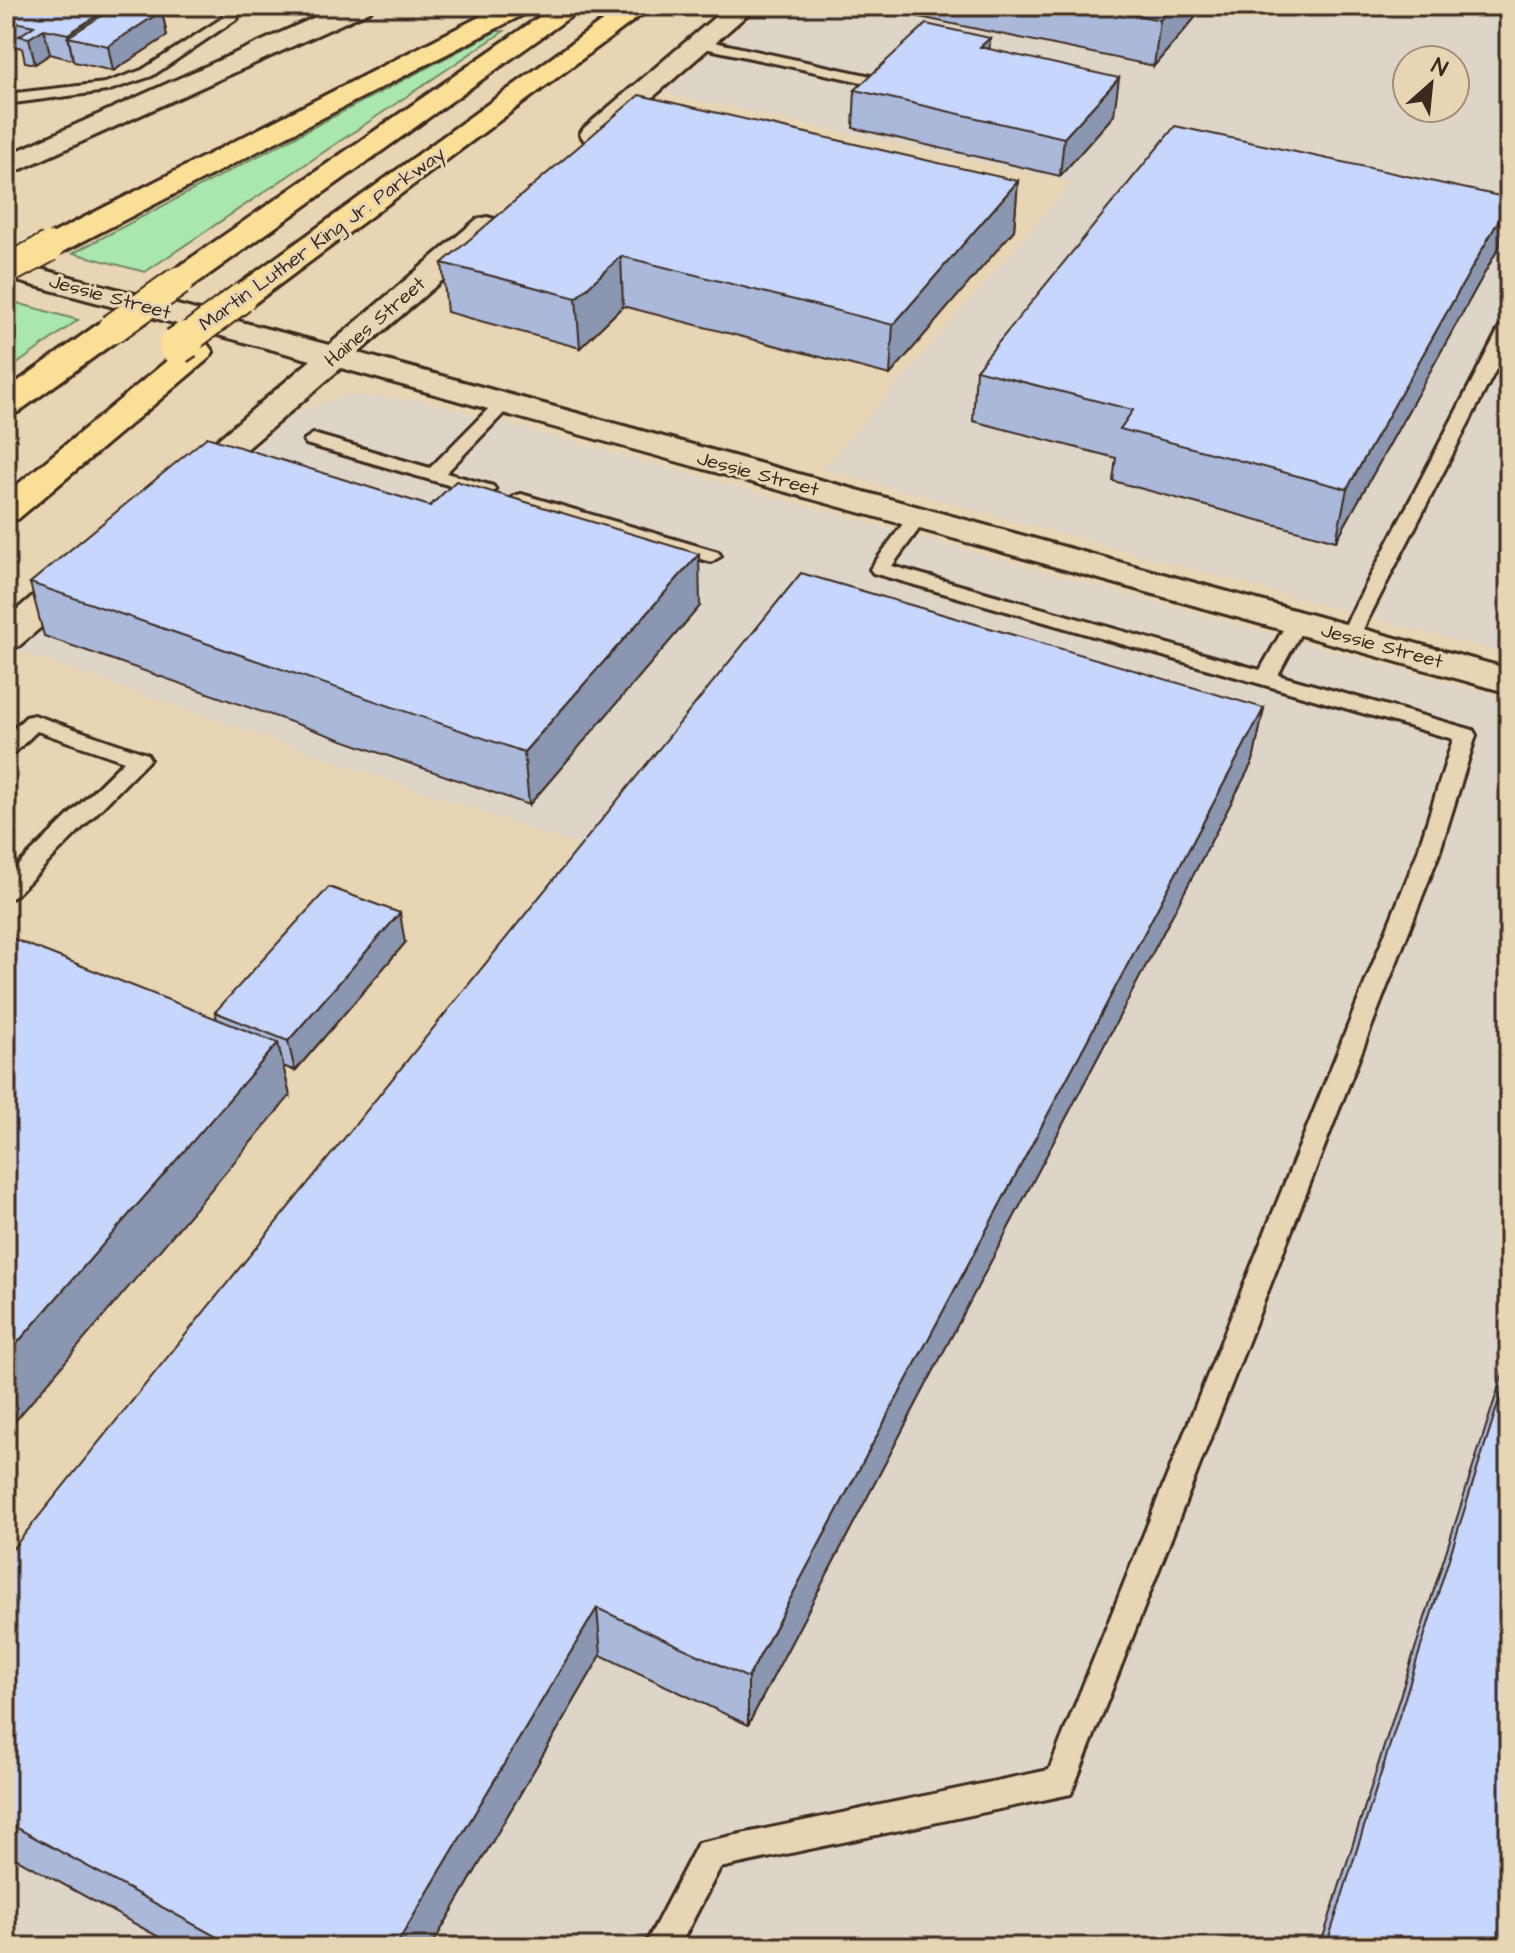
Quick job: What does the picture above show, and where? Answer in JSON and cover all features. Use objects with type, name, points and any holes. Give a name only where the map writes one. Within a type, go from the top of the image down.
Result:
[{"type":"highway","points":[[6,269],[521,6]]},
{"type":"highway","name":"Martin Luther King Jr. Parkway","points":[[6,405],[572,6]]},
{"type":"highway","name":"Martin Luther King Jr. Parkway","points":[[6,475],[187,349],[431,159],[640,6]]},
{"type":"highway","points":[[6,512],[187,349]]},
{"type":"street","points":[[6,167],[361,6]]},
{"type":"street","points":[[570,155],[744,6]]},
{"type":"street","name":"Haines Street","points":[[164,503],[511,205]]},
{"type":"street","name":"Jessie Street","points":[[6,269],[334,356],[1509,681]]},
{"type":"street","points":[[6,638],[103,555]]},
{"type":"lane","points":[[6,99],[107,87],[147,73],[231,18],[229,9],[218,6]]},
{"type":"lane","points":[[700,43],[871,80]]},
{"type":"lane","points":[[1349,637],[1509,327]]},
{"type":"lane","points":[[433,475],[503,404]]},
{"type":"lane","points":[[313,440],[711,556]]},
{"type":"lane","points":[[661,1947],[710,1854],[1060,1783],[1428,854],[1465,735],[880,569],[917,518]]},
{"type":"lane","points":[[1266,678],[1296,623]]},
{"type":"lane","points":[[6,748],[34,722],[139,759],[6,891]]},
{"type":"shaded area","points":[[764,6],[1509,6],[1509,655],[823,469],[1072,182],[664,93]]},
{"type":"shaded area","points":[[348,395],[421,400],[1509,699],[1509,1947],[6,1947],[6,1572],[577,845],[18,651],[296,412]]},
{"type":"green space","points":[[497,31],[504,31],[145,272],[73,253]]},
{"type":"green space","points":[[6,300],[78,320],[6,372]]},
{"type":"building","points":[[6,6],[112,6],[68,34],[44,29],[29,38],[19,36],[34,26],[6,20]]},
{"type":"building","points":[[117,6],[140,6],[162,11],[108,46],[68,37]]},
{"type":"building","points":[[1091,6],[1172,6],[1160,20]]},
{"type":"building","points":[[926,24],[990,38],[980,47],[1119,78],[1064,138],[855,90]]},
{"type":"building","points":[[639,95],[1018,181],[893,325],[621,256],[576,298],[442,263]]},
{"type":"building","points":[[1175,126],[1509,198],[1347,489],[1120,429],[1133,410],[976,370]]},
{"type":"building","points":[[207,437],[430,506],[456,481],[699,554],[524,752],[30,583]]},
{"type":"building","points":[[801,573],[1264,708],[748,1678],[597,1608],[395,1947],[235,1947],[6,1822],[6,1557]]},
{"type":"building","points":[[329,887],[400,913],[288,1041],[215,1012]]},
{"type":"building","points":[[6,936],[278,1043],[6,1356]]},
{"type":"building","points":[[1509,1369],[1509,1947],[1326,1947]]}]
